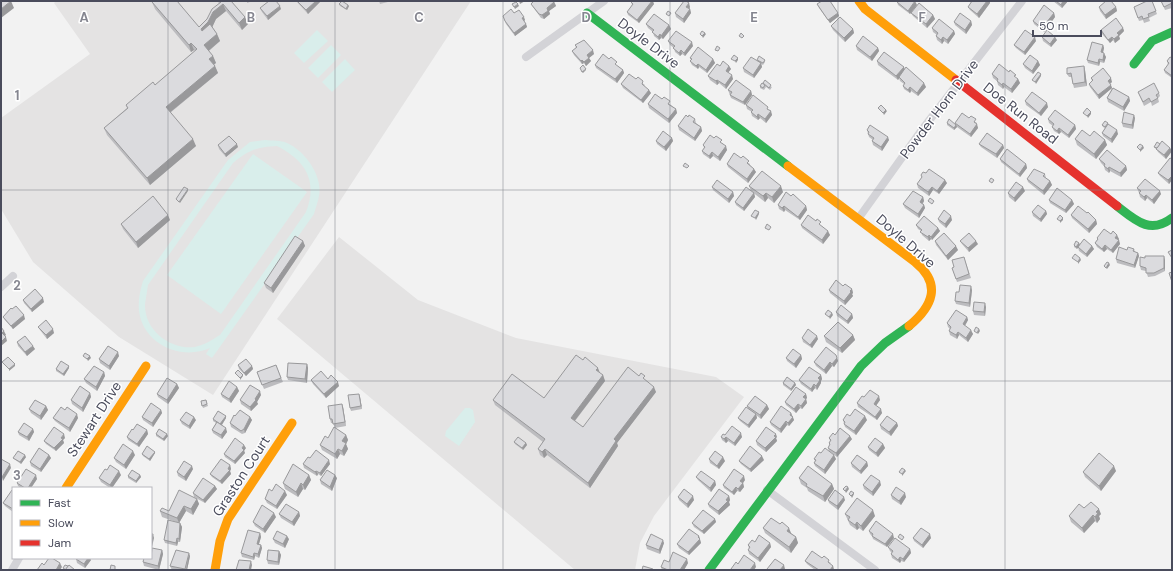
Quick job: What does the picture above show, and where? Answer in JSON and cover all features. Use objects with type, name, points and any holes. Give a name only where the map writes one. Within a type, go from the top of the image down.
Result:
[{"type":"street","points":[[526,57],[604,1]]},
{"type":"street","name":"Doe Run Road","points":[[859,1],[865,9],[1142,224],[1151,227],[1161,226],[1172,218]]},
{"type":"street","name":"Powder Horn Drive","points":[[858,219],[958,82],[1022,1]]},
{"type":"street","name":"Doyle Drive","points":[[587,14],[905,255],[927,275],[932,285],[931,300],[921,314],[878,349],[861,366],[709,570]]},
{"type":"street","points":[[1134,64],[1152,41],[1172,32]]},
{"type":"street","points":[[1,287],[13,276]]},
{"type":"street","name":"Stewart Drive","points":[[67,487],[146,366]]},
{"type":"street","name":"Graston Court","points":[[215,570],[220,541],[228,519],[292,423]]},
{"type":"street","points":[[768,490],[875,570]]},
{"type":"street","points":[[12,570],[19,559]]},
{"type":"shaded area","points":[[56,1],[471,1],[213,395],[119,337],[33,262],[1,209],[1,118],[90,54],[54,3]]},
{"type":"shaded area","points":[[317,30],[328,41],[304,63],[294,53]]},
{"type":"shaded area","points":[[331,45],[341,55],[318,78],[308,68]]},
{"type":"shaded area","points":[[345,59],[355,70],[332,92],[322,82]]},
{"type":"shaded area","points":[[265,140],[285,142],[294,147],[306,158],[315,173],[320,188],[319,198],[314,214],[212,358],[206,354],[210,348],[187,352],[176,351],[165,347],[148,333],[142,323],[139,303],[143,281],[228,160],[250,142]],"holes":[[[277,146],[287,152],[302,165],[310,181],[311,191],[306,212],[220,335],[205,344],[195,347],[186,347],[168,342],[154,330],[149,322],[145,304],[148,285],[233,163],[249,152],[264,147]]]},
{"type":"shaded area","points":[[253,154],[307,192],[221,314],[167,275]]},
{"type":"shaded area","points":[[339,237],[418,300],[516,338],[716,377],[744,397],[654,516],[640,543],[635,570],[575,570],[277,319]]},
{"type":"shaded area","points":[[465,408],[470,408],[473,410],[475,422],[459,446],[445,436],[446,431]]},
{"type":"building","points":[[1,1],[11,1],[1,9]]},
{"type":"building","points":[[177,1],[199,27],[207,19],[212,9],[221,1],[231,1],[245,17],[239,23],[223,4],[213,12],[208,22],[201,29],[202,31],[210,24],[217,34],[204,45],[213,56],[209,59],[215,66],[166,107],[193,139],[147,178],[104,128],[128,108],[126,105],[153,82],[155,85],[197,49],[191,43],[189,45],[152,2]]},
{"type":"building","points":[[269,1],[276,1],[280,6],[267,16],[260,8]]},
{"type":"building","points":[[297,1],[316,1],[306,10]]},
{"type":"building","points":[[342,1],[348,5],[346,9],[339,4]]},
{"type":"building","points":[[532,1],[554,2],[547,8],[548,11],[542,15],[539,14],[531,4],[533,2]]},
{"type":"building","points":[[652,1],[637,20],[627,12],[633,4],[631,2]]},
{"type":"building","points":[[684,1],[689,3],[686,7],[690,9],[683,19],[675,13]]},
{"type":"building","points":[[822,1],[830,1],[838,13],[828,20],[817,4]]},
{"type":"building","points":[[897,1],[915,1],[908,11]]},
{"type":"building","points":[[972,1],[987,1],[977,14],[968,7]]},
{"type":"building","points":[[1056,1],[1063,1],[1061,5]]},
{"type":"building","points":[[1106,1],[1111,1],[1116,7],[1105,15],[1099,7]]},
{"type":"building","points":[[1147,1],[1152,1],[1156,11],[1148,14],[1149,17],[1143,19],[1142,16],[1138,18],[1134,7]]},
{"type":"building","points":[[1161,1],[1172,1],[1172,3],[1164,7]]},
{"type":"building","points":[[516,2],[518,4],[514,7],[512,4]]},
{"type":"building","points":[[919,3],[933,15],[926,24],[911,13]]},
{"type":"building","points":[[1044,5],[1054,13],[1042,28],[1033,21]]},
{"type":"building","points":[[511,9],[514,13],[519,10],[524,17],[522,18],[526,24],[514,33],[503,16]]},
{"type":"building","points":[[668,11],[671,13],[669,16],[666,14]]},
{"type":"building","points":[[960,13],[971,21],[965,30],[954,22]]},
{"type":"building","points":[[654,14],[669,25],[661,36],[660,34],[658,37],[652,32],[654,30],[646,24]]},
{"type":"building","points":[[840,17],[853,29],[844,38],[831,26]]},
{"type":"building","points":[[1116,18],[1123,28],[1117,33],[1119,35],[1114,39],[1112,37],[1108,40],[1101,30]]},
{"type":"building","points":[[939,19],[954,31],[947,40],[943,37],[941,40],[936,36],[938,33],[932,28]]},
{"type":"building","points":[[1025,30],[1035,37],[1024,52],[1014,45]]},
{"type":"building","points":[[1047,30],[1055,37],[1050,44],[1042,37]]},
{"type":"building","points":[[676,31],[692,42],[684,53],[681,50],[679,53],[673,48],[675,46],[668,41]]},
{"type":"building","points":[[702,31],[705,33],[702,36],[700,34]]},
{"type":"building","points":[[741,33],[744,36],[742,38],[739,36]]},
{"type":"building","points":[[863,36],[878,48],[870,57],[856,46]]},
{"type":"building","points":[[584,40],[593,50],[587,55],[589,58],[584,62],[582,60],[581,61],[572,51],[577,47],[575,45]]},
{"type":"building","points":[[1092,42],[1103,45],[1101,52],[1104,53],[1103,60],[1099,59],[1098,63],[1087,60]]},
{"type":"building","points":[[717,46],[720,48],[718,51],[715,50]]},
{"type":"building","points":[[698,47],[713,59],[706,70],[698,64],[696,66],[690,61],[692,59],[690,58]]},
{"type":"building","points":[[884,52],[904,67],[896,76],[877,61]]},
{"type":"building","points":[[603,54],[609,59],[611,57],[617,62],[615,64],[623,70],[615,79],[595,65]]},
{"type":"building","points":[[734,55],[738,58],[735,61],[731,59]]},
{"type":"building","points":[[1030,55],[1038,61],[1032,71],[1023,64]]},
{"type":"building","points":[[759,56],[765,60],[763,63],[757,60]]},
{"type":"building","points":[[751,57],[761,63],[753,75],[743,68]]},
{"type":"building","points":[[1170,57],[1172,58],[1172,76],[1164,70],[1169,63],[1167,61]]},
{"type":"building","points":[[723,61],[729,66],[726,71],[732,75],[725,85],[708,76],[717,64],[720,66]]},
{"type":"building","points":[[999,64],[1009,72],[1010,70],[1018,79],[1011,89],[1003,83],[1002,85],[992,74]]},
{"type":"building","points":[[583,65],[586,69],[582,72],[580,68]]},
{"type":"building","points":[[1084,66],[1085,82],[1073,84],[1071,73],[1067,74],[1067,68]]},
{"type":"building","points":[[906,67],[924,83],[917,93],[910,87],[908,90],[903,86],[905,83],[899,77]]},
{"type":"building","points":[[1103,68],[1111,78],[1108,81],[1111,85],[1098,95],[1089,84],[1093,80],[1091,78]]},
{"type":"building","points":[[1038,72],[1041,74],[1035,82],[1032,80]]},
{"type":"building","points":[[629,74],[636,79],[638,77],[643,81],[642,84],[649,90],[641,100],[621,84]]},
{"type":"building","points":[[736,80],[751,91],[743,102],[730,95],[732,92],[728,90]]},
{"type":"building","points":[[765,80],[771,85],[769,88],[763,83]]},
{"type":"building","points":[[762,83],[765,85],[763,88],[760,86]]},
{"type":"building","points":[[1154,83],[1159,93],[1156,95],[1158,98],[1151,102],[1149,98],[1143,102],[1138,92]]},
{"type":"building","points":[[1113,88],[1129,97],[1123,107],[1107,98]]},
{"type":"building","points":[[1032,92],[1047,103],[1039,113],[1025,101]]},
{"type":"building","points":[[655,94],[662,99],[664,97],[670,101],[668,104],[676,109],[668,119],[648,104]]},
{"type":"building","points":[[753,95],[771,111],[765,119],[758,114],[757,117],[751,112],[753,110],[746,105]]},
{"type":"building","points":[[881,105],[886,110],[883,113],[878,108]]},
{"type":"building","points":[[1087,108],[1091,112],[1087,116],[1083,113]]},
{"type":"building","points":[[1055,110],[1075,125],[1068,135],[1059,128],[1057,131],[1052,127],[1054,124],[1048,119]]},
{"type":"building","points":[[1124,112],[1134,115],[1132,125],[1122,123]]},
{"type":"building","points":[[962,113],[969,118],[971,116],[976,119],[974,122],[977,124],[970,134],[955,123]]},
{"type":"building","points":[[686,115],[688,117],[689,115],[695,119],[693,122],[701,127],[694,138],[678,126]]},
{"type":"building","points":[[949,119],[956,125],[954,128],[947,123]]},
{"type":"building","points":[[1105,121],[1108,123],[1105,127],[1102,125]]},
{"type":"building","points":[[1108,124],[1117,130],[1111,139],[1102,133]]},
{"type":"building","points":[[870,125],[888,137],[881,147],[872,141],[874,138],[868,134],[869,132],[867,130]]},
{"type":"building","points":[[1082,130],[1090,136],[1094,131],[1105,140],[1094,154],[1075,139]]},
{"type":"building","points":[[663,131],[672,138],[664,147],[656,141]]},
{"type":"building","points":[[987,133],[1003,145],[996,154],[979,144]]},
{"type":"building","points":[[710,135],[714,138],[716,136],[722,140],[720,142],[726,146],[718,157],[712,152],[709,156],[702,151],[705,147],[703,145]]},
{"type":"building","points":[[229,136],[237,144],[225,154],[218,145]]},
{"type":"building","points":[[1162,141],[1170,148],[1164,155],[1156,149]]},
{"type":"building","points":[[1157,142],[1160,144],[1157,148],[1154,147]]},
{"type":"building","points":[[1140,144],[1143,146],[1140,150],[1137,147]]},
{"type":"building","points":[[1007,149],[1026,164],[1019,174],[1000,159]]},
{"type":"building","points":[[1107,150],[1126,166],[1120,173],[1109,167],[1108,169],[1099,159]]},
{"type":"building","points":[[734,153],[741,158],[743,156],[749,161],[747,163],[754,169],[747,179],[727,164]]},
{"type":"building","points":[[1170,158],[1172,159],[1172,178],[1171,177],[1168,180],[1158,173]]},
{"type":"building","points":[[685,163],[689,166],[687,168],[683,166]]},
{"type":"building","points":[[929,169],[945,180],[937,191],[932,187],[928,192],[917,184],[922,177],[921,175],[923,172],[926,173]]},
{"type":"building","points":[[1034,169],[1045,174],[1043,176],[1050,181],[1043,191],[1027,179]]},
{"type":"building","points":[[762,171],[781,186],[772,197],[766,193],[763,196],[749,186]]},
{"type":"building","points":[[991,178],[994,180],[992,183],[989,181]]},
{"type":"building","points":[[1145,179],[1160,191],[1152,200],[1146,195],[1144,197],[1139,193],[1141,191],[1137,188]]},
{"type":"building","points":[[717,180],[733,192],[728,199],[712,187]]},
{"type":"building","points":[[1016,182],[1023,187],[1014,198],[1008,193]]},
{"type":"building","points":[[184,187],[188,189],[179,202],[176,199]]},
{"type":"building","points":[[746,187],[754,193],[743,208],[735,202]]},
{"type":"building","points":[[1057,188],[1072,200],[1065,210],[1049,200]]},
{"type":"building","points":[[913,191],[923,197],[920,202],[924,205],[918,214],[903,204]]},
{"type":"building","points":[[786,192],[791,196],[793,194],[806,206],[798,217],[784,206],[782,208],[778,205]]},
{"type":"building","points":[[153,196],[168,215],[136,242],[121,224]]},
{"type":"building","points":[[930,198],[934,201],[932,204],[928,201]]},
{"type":"building","points":[[1038,205],[1046,211],[1040,219],[1032,212]]},
{"type":"building","points":[[1078,206],[1087,213],[1088,212],[1096,220],[1088,229],[1071,215]]},
{"type":"building","points":[[755,210],[759,212],[755,218],[751,216]]},
{"type":"building","points":[[944,210],[951,216],[945,224],[938,219]]},
{"type":"building","points":[[808,215],[816,221],[817,219],[821,222],[819,224],[828,231],[822,240],[801,225]]},
{"type":"building","points":[[1060,215],[1063,218],[1060,221],[1057,219]]},
{"type":"building","points":[[924,216],[938,228],[931,237],[929,235],[928,237],[920,232],[922,230],[916,225]]},
{"type":"building","points":[[767,224],[771,227],[769,230],[765,228]]},
{"type":"building","points":[[1104,229],[1111,234],[1113,231],[1117,235],[1115,238],[1119,240],[1111,250],[1105,245],[1102,249],[1095,243]]},
{"type":"building","points":[[944,233],[956,246],[946,256],[935,241]]},
{"type":"building","points":[[969,233],[976,241],[968,248],[960,241]]},
{"type":"building","points":[[295,236],[303,241],[271,288],[264,283]]},
{"type":"building","points":[[1084,239],[1092,246],[1086,254],[1078,247]]},
{"type":"building","points":[[1076,241],[1079,243],[1076,247],[1074,245]]},
{"type":"building","points":[[1119,247],[1127,250],[1128,247],[1134,249],[1133,251],[1138,253],[1134,265],[1116,259]]},
{"type":"building","points":[[1172,250],[1172,258],[1168,252]]},
{"type":"building","points":[[1075,254],[1080,258],[1078,262],[1072,258]]},
{"type":"building","points":[[1145,256],[1164,256],[1164,268],[1154,273],[1146,273],[1146,268],[1140,266],[1140,257],[1145,258]]},
{"type":"building","points":[[964,257],[969,274],[956,279],[952,268],[954,267],[952,260]]},
{"type":"building","points":[[1107,262],[1109,263],[1106,268],[1104,266]]},
{"type":"building","points":[[1172,272],[1172,282],[1169,273]]},
{"type":"building","points":[[836,280],[843,286],[845,284],[852,289],[844,301],[829,290]]},
{"type":"building","points":[[960,285],[971,286],[969,303],[955,301],[956,292],[959,292]]},
{"type":"building","points":[[35,289],[43,298],[31,309],[23,300]]},
{"type":"building","points":[[974,302],[985,303],[984,312],[973,311]]},
{"type":"building","points":[[841,305],[852,314],[847,321],[836,312]]},
{"type":"building","points":[[16,306],[24,315],[11,326],[3,317],[11,308],[12,309]]},
{"type":"building","points":[[828,310],[832,313],[829,317],[825,314]]},
{"type":"building","points":[[956,310],[967,317],[963,324],[971,330],[966,338],[958,332],[956,335],[949,331],[951,327],[947,323]]},
{"type":"building","points":[[46,320],[53,329],[46,335],[38,327]]},
{"type":"building","points":[[838,322],[853,335],[840,348],[824,336]]},
{"type":"building","points":[[1,327],[4,331],[2,333],[6,337],[1,342]]},
{"type":"building","points":[[976,327],[979,329],[977,333],[974,331]]},
{"type":"building","points":[[808,329],[817,336],[810,345],[802,338]]},
{"type":"building","points":[[25,336],[33,346],[25,352],[17,342]]},
{"type":"building","points":[[108,346],[118,352],[109,366],[99,359]]},
{"type":"building","points":[[826,347],[836,355],[837,358],[832,364],[830,362],[824,370],[814,362]]},
{"type":"building","points":[[793,349],[801,355],[794,364],[786,358]]},
{"type":"building","points":[[85,353],[90,356],[87,359],[83,356]]},
{"type":"building","points":[[576,355],[583,360],[585,357],[598,368],[596,370],[603,375],[571,418],[583,427],[628,367],[639,376],[641,373],[645,376],[643,378],[654,387],[614,439],[616,441],[588,483],[545,449],[542,452],[538,449],[545,439],[493,400],[512,374],[544,398]]},
{"type":"building","points":[[8,357],[15,364],[9,369],[2,362]]},
{"type":"building","points":[[246,359],[252,366],[244,373],[238,365]]},
{"type":"building","points":[[61,361],[69,366],[63,374],[56,369]]},
{"type":"building","points":[[288,363],[307,364],[305,379],[287,377]]},
{"type":"building","points":[[276,365],[281,378],[262,385],[257,372]]},
{"type":"building","points":[[94,366],[104,372],[96,387],[84,379]]},
{"type":"building","points":[[809,367],[821,375],[818,378],[820,380],[816,386],[814,384],[811,389],[799,380]]},
{"type":"building","points":[[238,370],[243,375],[240,378],[235,373]]},
{"type":"building","points":[[321,371],[328,379],[331,375],[338,382],[324,394],[311,380]]},
{"type":"building","points":[[787,377],[795,383],[791,389],[783,383]]},
{"type":"building","points":[[167,378],[177,384],[167,400],[157,394]]},
{"type":"building","points":[[229,381],[237,387],[229,399],[221,394]]},
{"type":"building","points":[[250,385],[260,391],[255,399],[256,400],[250,407],[240,400]]},
{"type":"building","points":[[80,386],[90,393],[82,408],[71,400]]},
{"type":"building","points":[[796,387],[806,394],[803,397],[806,399],[801,406],[798,404],[794,409],[785,402]]},
{"type":"building","points":[[870,390],[879,396],[874,404],[881,409],[875,417],[857,403],[862,396],[864,397]]},
{"type":"building","points":[[359,394],[361,406],[350,408],[348,395]]},
{"type":"building","points":[[755,396],[767,405],[760,415],[747,406]]},
{"type":"building","points":[[35,400],[46,406],[40,416],[29,409]]},
{"type":"building","points":[[206,400],[207,404],[202,406],[201,401]]},
{"type":"building","points":[[151,403],[161,410],[152,423],[142,417]]},
{"type":"building","points":[[342,404],[345,422],[333,424],[332,419],[330,419],[328,406]]},
{"type":"building","points":[[781,406],[791,413],[790,415],[793,417],[788,423],[786,421],[780,429],[770,422]]},
{"type":"building","points":[[61,407],[65,410],[67,407],[77,414],[69,428],[53,418]]},
{"type":"building","points":[[746,407],[756,414],[748,425],[738,418]]},
{"type":"building","points":[[855,409],[865,416],[854,431],[844,424],[845,422],[843,420],[847,414],[850,416]]},
{"type":"building","points":[[240,410],[250,417],[244,429],[241,431],[230,423],[234,415],[235,416]]},
{"type":"building","points":[[218,411],[226,416],[220,424],[213,419]]},
{"type":"building","points":[[186,412],[194,417],[189,426],[180,420]]},
{"type":"building","points":[[887,416],[897,423],[889,432],[880,425]]},
{"type":"building","points":[[217,422],[226,428],[221,435],[212,430]]},
{"type":"building","points":[[24,423],[33,429],[27,437],[18,432]]},
{"type":"building","points":[[137,424],[147,430],[137,444],[127,437]]},
{"type":"building","points":[[732,426],[741,433],[734,443],[726,437],[724,439],[721,437],[723,434],[725,435]]},
{"type":"building","points":[[54,427],[64,434],[61,438],[63,439],[54,448],[44,441]]},
{"type":"building","points":[[334,427],[346,435],[342,441],[346,443],[342,451],[338,449],[335,454],[320,445],[325,436],[328,438]]},
{"type":"building","points":[[766,427],[776,434],[774,436],[776,437],[765,448],[756,441]]},
{"type":"building","points":[[840,428],[850,436],[836,453],[828,448],[831,440],[829,438],[833,433],[835,435]]},
{"type":"building","points":[[159,429],[167,434],[163,439],[156,434]]},
{"type":"building","points":[[518,437],[526,443],[522,448],[514,442]]},
{"type":"building","points":[[235,438],[244,445],[242,448],[244,450],[234,461],[224,454]]},
{"type":"building","points":[[875,438],[883,444],[876,453],[868,447]]},
{"type":"building","points":[[123,444],[133,451],[124,465],[114,458]]},
{"type":"building","points":[[147,446],[155,452],[149,459],[142,454]]},
{"type":"building","points":[[750,446],[762,456],[750,469],[739,461]]},
{"type":"building","points":[[39,448],[49,455],[40,469],[30,462]]},
{"type":"building","points":[[825,448],[834,455],[824,470],[814,463],[816,460],[814,459],[819,452],[821,453]]},
{"type":"building","points":[[316,450],[329,460],[320,473],[315,472],[303,464]]},
{"type":"building","points":[[18,451],[25,455],[20,462],[13,458]]},
{"type":"building","points":[[715,451],[723,457],[717,466],[709,459]]},
{"type":"building","points":[[1099,453],[1114,466],[1099,486],[1083,472]]},
{"type":"building","points":[[857,455],[867,462],[860,471],[851,463]]},
{"type":"building","points":[[1,459],[10,464],[2,477],[1,476]]},
{"type":"building","points":[[221,459],[230,465],[228,469],[230,470],[220,481],[210,474]]},
{"type":"building","points":[[184,461],[192,466],[184,477],[177,472]]},
{"type":"building","points":[[293,464],[309,475],[303,485],[301,483],[296,492],[283,483]]},
{"type":"building","points":[[110,465],[119,471],[110,485],[99,478],[105,469],[107,470]]},
{"type":"building","points":[[808,466],[832,484],[823,496],[806,486],[807,484],[799,478]]},
{"type":"building","points":[[902,468],[905,470],[902,474],[899,472]]},
{"type":"building","points":[[26,469],[36,475],[29,487],[23,487],[17,483]]},
{"type":"building","points":[[734,469],[744,476],[740,481],[743,483],[738,489],[736,487],[732,492],[723,485]]},
{"type":"building","points":[[132,470],[140,475],[136,481],[128,476]]},
{"type":"building","points":[[327,470],[335,475],[330,487],[320,480]]},
{"type":"building","points":[[701,471],[715,481],[710,488],[696,477]]},
{"type":"building","points":[[871,475],[880,481],[872,492],[863,485]]},
{"type":"building","points":[[203,478],[215,486],[203,500],[193,493]]},
{"type":"building","points":[[276,484],[285,491],[276,506],[265,499],[269,489],[272,491]]},
{"type":"building","points":[[846,486],[848,487],[845,491],[843,489]]},
{"type":"building","points":[[896,487],[905,493],[899,501],[891,495]]},
{"type":"building","points":[[684,489],[693,496],[687,504],[678,497]]},
{"type":"building","points":[[719,489],[729,496],[726,500],[728,501],[718,511],[708,504]]},
{"type":"building","points":[[12,490],[12,508],[3,503]]},
{"type":"building","points":[[179,490],[197,499],[191,509],[184,506],[177,518],[160,511],[162,508],[169,511]]},
{"type":"building","points":[[835,490],[844,497],[837,506],[828,500]]},
{"type":"building","points":[[851,491],[854,493],[851,496],[849,494]]},
{"type":"building","points":[[857,498],[873,510],[861,526],[857,522],[855,525],[848,520],[850,517],[845,514]]},
{"type":"building","points":[[1091,502],[1099,509],[1096,512],[1098,513],[1095,517],[1093,515],[1082,528],[1069,516],[1079,504],[1084,508]]},
{"type":"building","points":[[286,504],[299,512],[292,522],[279,514]]},
{"type":"building","points":[[262,505],[274,513],[263,529],[253,522]]},
{"type":"building","points":[[703,510],[715,519],[702,531],[692,523]]},
{"type":"building","points":[[771,518],[780,524],[782,522],[789,528],[787,531],[796,537],[789,547],[763,528]]},
{"type":"building","points":[[168,520],[180,523],[179,539],[177,538],[176,543],[164,540]]},
{"type":"building","points":[[876,521],[893,534],[885,544],[872,536],[873,534],[869,531]]},
{"type":"building","points":[[921,528],[930,534],[922,545],[913,538]]},
{"type":"building","points":[[689,529],[699,536],[698,537],[700,539],[688,552],[677,544]]},
{"type":"building","points":[[248,530],[260,533],[257,544],[261,545],[258,554],[254,553],[253,557],[241,553]]},
{"type":"building","points":[[277,531],[287,536],[283,544],[273,539]]},
{"type":"building","points":[[651,534],[663,540],[659,550],[646,545]]},
{"type":"building","points":[[900,534],[904,537],[902,540],[898,537]]},
{"type":"building","points":[[759,535],[770,543],[758,558],[748,550],[750,547],[748,545],[752,540],[755,542]]},
{"type":"building","points":[[895,538],[910,549],[903,559],[900,557],[898,560],[891,554],[893,551],[888,547]]},
{"type":"building","points":[[152,548],[162,550],[158,566],[143,562],[144,559],[152,559]]},
{"type":"building","points":[[176,550],[189,553],[185,569],[170,566]]},
{"type":"building","points":[[268,550],[279,551],[278,562],[267,560]]},
{"type":"building","points":[[812,551],[822,558],[824,556],[829,560],[828,562],[833,566],[830,570],[819,570],[805,561]]},
{"type":"building","points":[[673,552],[687,559],[680,570],[668,570],[661,567],[664,560],[669,562]]},
{"type":"building","points":[[744,555],[755,563],[750,570],[731,569],[736,562],[738,564]]},
{"type":"building","points":[[48,559],[54,559],[60,563],[56,570],[37,570],[42,563],[44,565]]},
{"type":"building","points":[[76,559],[87,559],[84,564]]},
{"type":"building","points":[[775,559],[784,565],[780,570],[768,570],[767,569]]},
{"type":"building","points":[[239,560],[251,561],[249,570],[236,570]]},
{"type":"building","points":[[65,565],[68,566],[66,570],[63,568]]},
{"type":"building","points":[[69,565],[75,570],[65,570]]},
{"type":"building","points":[[111,565],[115,566],[115,570],[110,570]]},
{"type":"building","points":[[643,566],[653,569],[653,570],[642,570]]},
{"type":"traffic: fast","points":[[587,13],[788,166]]},
{"type":"traffic: fast","points":[[1134,64],[1152,41],[1172,32]]},
{"type":"traffic: fast","points":[[1117,206],[1143,224],[1157,225],[1172,218]]},
{"type":"traffic: fast","points":[[709,570],[861,366],[885,343],[909,326]]},
{"type":"traffic: slow","points":[[859,1],[865,9],[956,80]]},
{"type":"traffic: slow","points":[[788,166],[915,262],[923,270],[929,278],[931,295],[929,303],[924,311],[909,326]]},
{"type":"traffic: slow","points":[[67,487],[146,366]]},
{"type":"traffic: slow","points":[[215,570],[220,541],[228,519],[292,423]]},
{"type":"traffic: jam","points":[[956,80],[1117,206]]}]
